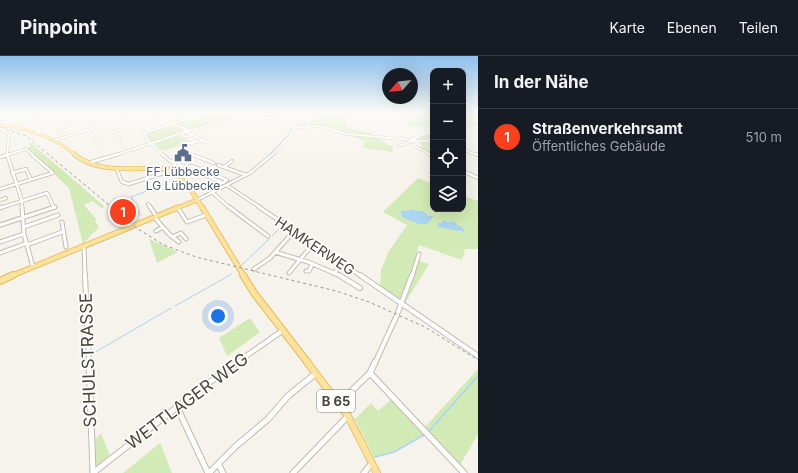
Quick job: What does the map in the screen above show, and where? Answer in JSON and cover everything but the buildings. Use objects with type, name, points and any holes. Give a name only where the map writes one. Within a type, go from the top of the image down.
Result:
[{"type":"main road","points":[[26,131],[55,140],[87,163],[105,167],[152,167],[174,170]]},
{"type":"main road","name":"B 65","points":[[174,170],[183,179],[197,200],[254,293],[348,416],[377,473]]},
{"type":"main road","points":[[0,281],[197,200]]},
{"type":"street","points":[[3,131],[9,135],[6,155],[22,201],[24,234],[33,267]]},
{"type":"street","points":[[55,140],[86,131]]},
{"type":"street","points":[[88,131],[99,144]]},
{"type":"street","points":[[150,131],[142,134],[159,153],[173,161],[223,183],[227,180],[192,166],[188,167]]},
{"type":"street","points":[[197,200],[246,176],[268,159],[292,134],[292,131]]},
{"type":"street","points":[[339,131],[347,134],[430,142]]},
{"type":"street","points":[[112,132],[121,142]]},
{"type":"street","points":[[87,163],[186,132],[207,142]]},
{"type":"street","points":[[400,146],[430,132]]},
{"type":"street","points":[[185,137],[193,135]]},
{"type":"street","points":[[199,138],[190,144],[204,140]]},
{"type":"street","points":[[412,141],[415,146],[430,154]]},
{"type":"street","points":[[0,157],[26,149],[53,173],[0,189]]},
{"type":"street","points":[[466,151],[478,155]]},
{"type":"street","points":[[173,161],[190,154],[214,163]]},
{"type":"street","points":[[173,161],[175,165],[174,170]]},
{"type":"street","points":[[224,167],[232,161]]},
{"type":"street","points":[[218,165],[246,176]]},
{"type":"street","points":[[12,173],[26,169],[31,180]]},
{"type":"street","points":[[118,170],[122,182],[129,184],[170,170]]},
{"type":"street","points":[[466,172],[478,178]]},
{"type":"street","name":"HAMKERWEG","points":[[228,186],[478,356]]},
{"type":"street","points":[[0,208],[47,193],[55,208],[0,225]]},
{"type":"street","points":[[213,193],[219,200],[268,236]]},
{"type":"street","points":[[0,200],[6,198]]},
{"type":"street","points":[[148,204],[163,227],[179,242]]},
{"type":"street","points":[[178,208],[188,223],[206,215]]},
{"type":"street","points":[[24,227],[58,215]]},
{"type":"street","points":[[62,222],[62,232],[66,247]]},
{"type":"street","points":[[156,230],[163,227]]},
{"type":"street","points":[[254,269],[276,252],[294,231]]},
{"type":"street","points":[[0,253],[62,232]]},
{"type":"street","points":[[172,237],[181,233],[186,239]]},
{"type":"street","points":[[0,242],[24,234]]},
{"type":"street","points":[[288,273],[313,244]]},
{"type":"street","name":"SCHULSTRASSE","points":[[84,246],[93,473]]},
{"type":"street","points":[[276,252],[300,259],[334,274],[360,288]]},
{"type":"street","points":[[338,404],[370,373],[402,305],[419,254]]},
{"type":"street","points":[[334,274],[341,264]]},
{"type":"street","points":[[306,271],[309,271],[312,265]]},
{"type":"street","points":[[354,284],[358,275]]},
{"type":"street","name":"WETTLAGER WEG","points":[[93,473],[177,407],[282,331]]},
{"type":"street","points":[[370,373],[464,473]]},
{"type":"street","points":[[177,407],[209,473],[219,465],[236,446],[268,419],[288,396],[315,374]]},
{"type":"street","points":[[293,473],[348,416]]},
{"type":"street","points":[[364,473],[372,463]]},
{"type":"street","points":[[219,465],[223,473]]},
{"type":"green space","points":[[155,131],[183,132],[155,142],[151,142],[145,135]]},
{"type":"green space","points":[[338,131],[363,131],[374,134],[374,136],[393,147],[392,152],[364,148],[364,142]]},
{"type":"green space","points":[[430,133],[430,154],[419,148],[422,146],[419,140],[425,140],[416,139]]},
{"type":"green space","points":[[178,135],[190,142],[163,151],[155,144]]},
{"type":"green space","points":[[30,142],[105,207],[102,208],[92,201],[84,205],[97,220],[95,221],[99,227],[83,244],[69,188],[27,148],[30,147]]},
{"type":"green space","points":[[418,178],[430,183],[430,212],[466,212],[466,197],[478,201],[478,249],[465,249],[462,260],[419,245],[415,259],[429,264],[404,305],[380,289],[381,270],[389,251],[407,225],[383,212]]},
{"type":"green space","points":[[149,239],[178,252],[157,263]]},
{"type":"green space","points":[[250,318],[260,332],[227,356],[219,338]]},
{"type":"green space","points":[[478,369],[478,434],[460,465],[424,428]]},
{"type":"green space","points":[[392,399],[425,434],[394,451],[374,457],[355,419],[371,403],[378,411]]},
{"type":"green space","points":[[101,434],[110,455],[97,466],[94,466],[93,441]]},
{"type":"green space","points":[[160,443],[172,473],[123,473]]},
{"type":"water","points":[[413,210],[425,212],[428,216],[434,216],[427,224],[419,224],[402,217],[401,211]]},
{"type":"water","points":[[443,220],[451,223],[451,221],[455,222],[457,225],[462,227],[465,232],[438,227],[438,223],[442,223]]},
{"type":"waterway","points":[[267,157],[290,131]]},
{"type":"waterway","points":[[227,181],[233,181]]},
{"type":"waterway","points":[[140,215],[131,197],[157,187]]},
{"type":"waterway","points":[[272,236],[282,226]]},
{"type":"waterway","points":[[86,248],[135,228]]},
{"type":"waterway","points":[[242,265],[269,239]]},
{"type":"waterway","points":[[13,278],[81,249]]},
{"type":"waterway","points":[[175,306],[232,274]]},
{"type":"waterway","points":[[92,354],[171,308]]},
{"type":"waterway","points":[[428,432],[478,376]]},
{"type":"waterway","points":[[375,457],[394,452],[424,435]]},
{"type":"railway","points":[[13,131],[26,136],[138,229],[164,245],[196,257],[336,291],[369,302],[425,327],[478,360]]},
{"type":"place","name":"FF Lübbecke LG Lübbecke","points":[[183,153]]},
{"type":"place","name":"Straßenverkehrsamt","points":[[123,212]]}]
